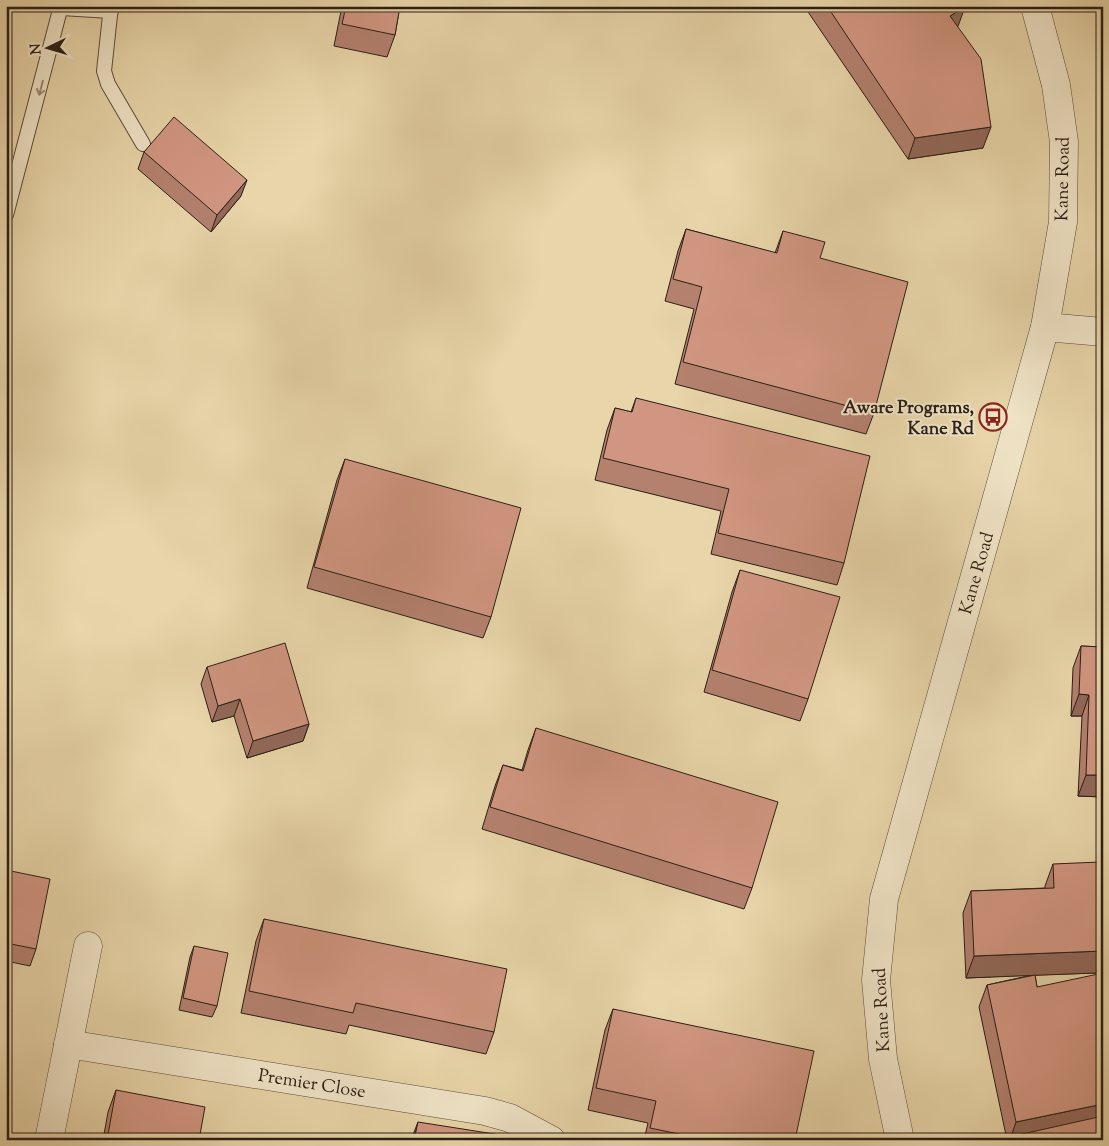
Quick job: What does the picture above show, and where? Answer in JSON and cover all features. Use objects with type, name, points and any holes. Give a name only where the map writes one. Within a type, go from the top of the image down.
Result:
[{"type":"street","name":"Kane Road","points":[[900,1140],[883,1059],[876,980],[884,898],[1045,327],[1063,222],[1064,142],[1056,85],[1035,6]]},
{"type":"street","points":[[1045,327],[1103,332]]},
{"type":"street","points":[[49,1140],[88,946]]},
{"type":"street","name":"Premier Close","points":[[68,1044],[486,1111],[510,1118],[551,1140]]},
{"type":"lane","points":[[6,215],[61,7],[111,9],[104,71],[108,84],[143,144]]},
{"type":"building","points":[[346,6],[400,6],[395,35],[342,24]]},
{"type":"building","points":[[827,6],[964,6],[950,16],[981,59],[991,127],[915,138]]},
{"type":"building","points":[[174,117],[247,180],[217,215],[144,152]]},
{"type":"building","points":[[686,229],[777,253],[783,231],[825,242],[820,258],[908,282],[874,413],[683,362],[702,287],[673,279]]},
{"type":"building","points":[[636,398],[870,456],[844,563],[718,533],[729,489],[603,458],[615,408],[632,412]]},
{"type":"building","points":[[345,459],[521,508],[491,617],[314,567]]},
{"type":"building","points":[[740,570],[840,597],[808,699],[712,670]]},
{"type":"building","points":[[285,643],[309,724],[253,741],[240,699],[218,706],[207,667]]},
{"type":"building","points":[[1081,646],[1103,647],[1103,775],[1086,775],[1089,695],[1079,694]]},
{"type":"building","points":[[536,728],[778,802],[752,888],[490,807],[503,765],[523,771]]},
{"type":"building","points":[[1100,862],[1103,951],[974,956],[971,891],[1054,888],[1053,864]]},
{"type":"building","points":[[6,870],[50,879],[36,949],[6,943]]},
{"type":"building","points":[[264,919],[507,969],[494,1032],[356,1003],[353,1013],[249,991]]},
{"type":"building","points":[[194,946],[228,953],[217,1006],[183,998]]},
{"type":"building","points":[[1103,973],[1103,1104],[1016,1122],[987,985],[1035,975],[1037,987]]},
{"type":"building","points":[[6,1009],[12,1010],[6,1036]]},
{"type":"building","points":[[613,1009],[814,1051],[795,1140],[708,1140],[650,1128],[656,1101],[596,1088]]},
{"type":"building","points":[[116,1090],[205,1107],[199,1140],[107,1140]]},
{"type":"building","points":[[1103,1116],[1103,1140],[1019,1140],[1018,1135]]},
{"type":"building","points":[[418,1122],[526,1139],[526,1140],[414,1140]]},
{"type":"place","name":"Aware Programs, Kane Rd","points":[[993,417]]}]
